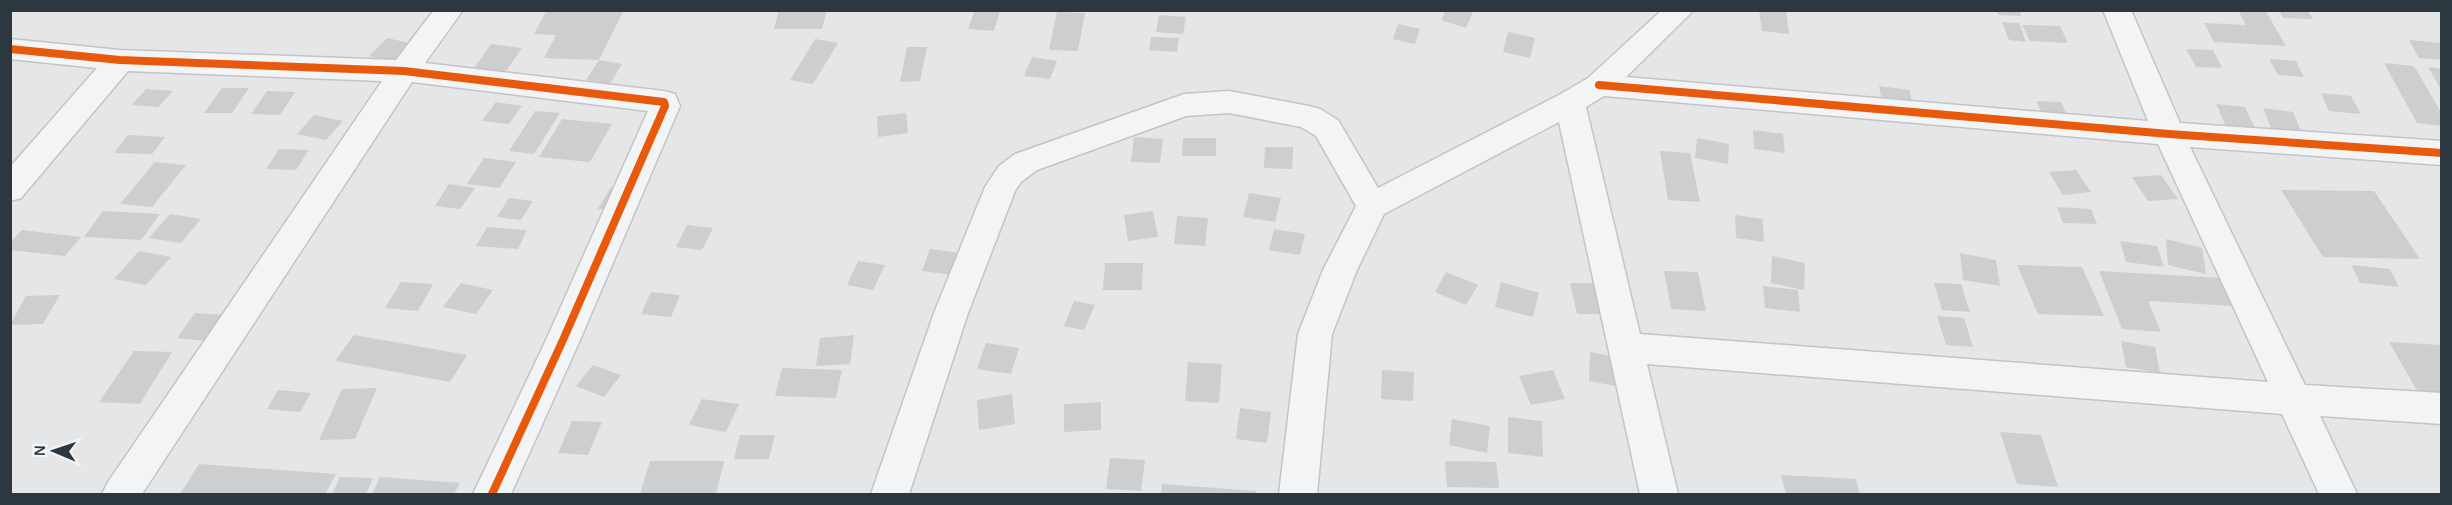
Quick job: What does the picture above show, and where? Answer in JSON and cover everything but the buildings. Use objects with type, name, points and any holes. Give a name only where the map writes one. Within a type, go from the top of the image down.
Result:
[{"type":"street","points":[[121,495],[404,71],[449,10]]},
{"type":"street","points":[[1298,495],[1315,334],[1340,270],[1372,206],[1570,103],[1599,85],[1680,10]]},
{"type":"street","points":[[2117,10],[2169,134],[2338,495]]},
{"type":"street","points":[[10,49],[120,60],[404,71],[660,100],[665,103],[563,340],[492,495]]},
{"type":"street","points":[[10,189],[120,60]]},
{"type":"street","points":[[1599,85],[2169,134],[2442,153]]},
{"type":"street","points":[[890,495],[951,313],[1001,187],[1010,174],[1026,162],[1184,105],[1229,102],[1309,117],[1327,128],[1372,206]]},
{"type":"street","points":[[1570,103],[1659,495]]},
{"type":"street","points":[[1627,348],[2442,409]]},
{"type":"cycle path","points":[[10,49],[120,60],[404,71],[664,102],[665,106],[563,340],[492,494]]},
{"type":"cycle path","points":[[1599,85],[2169,134],[2442,153]]}]
